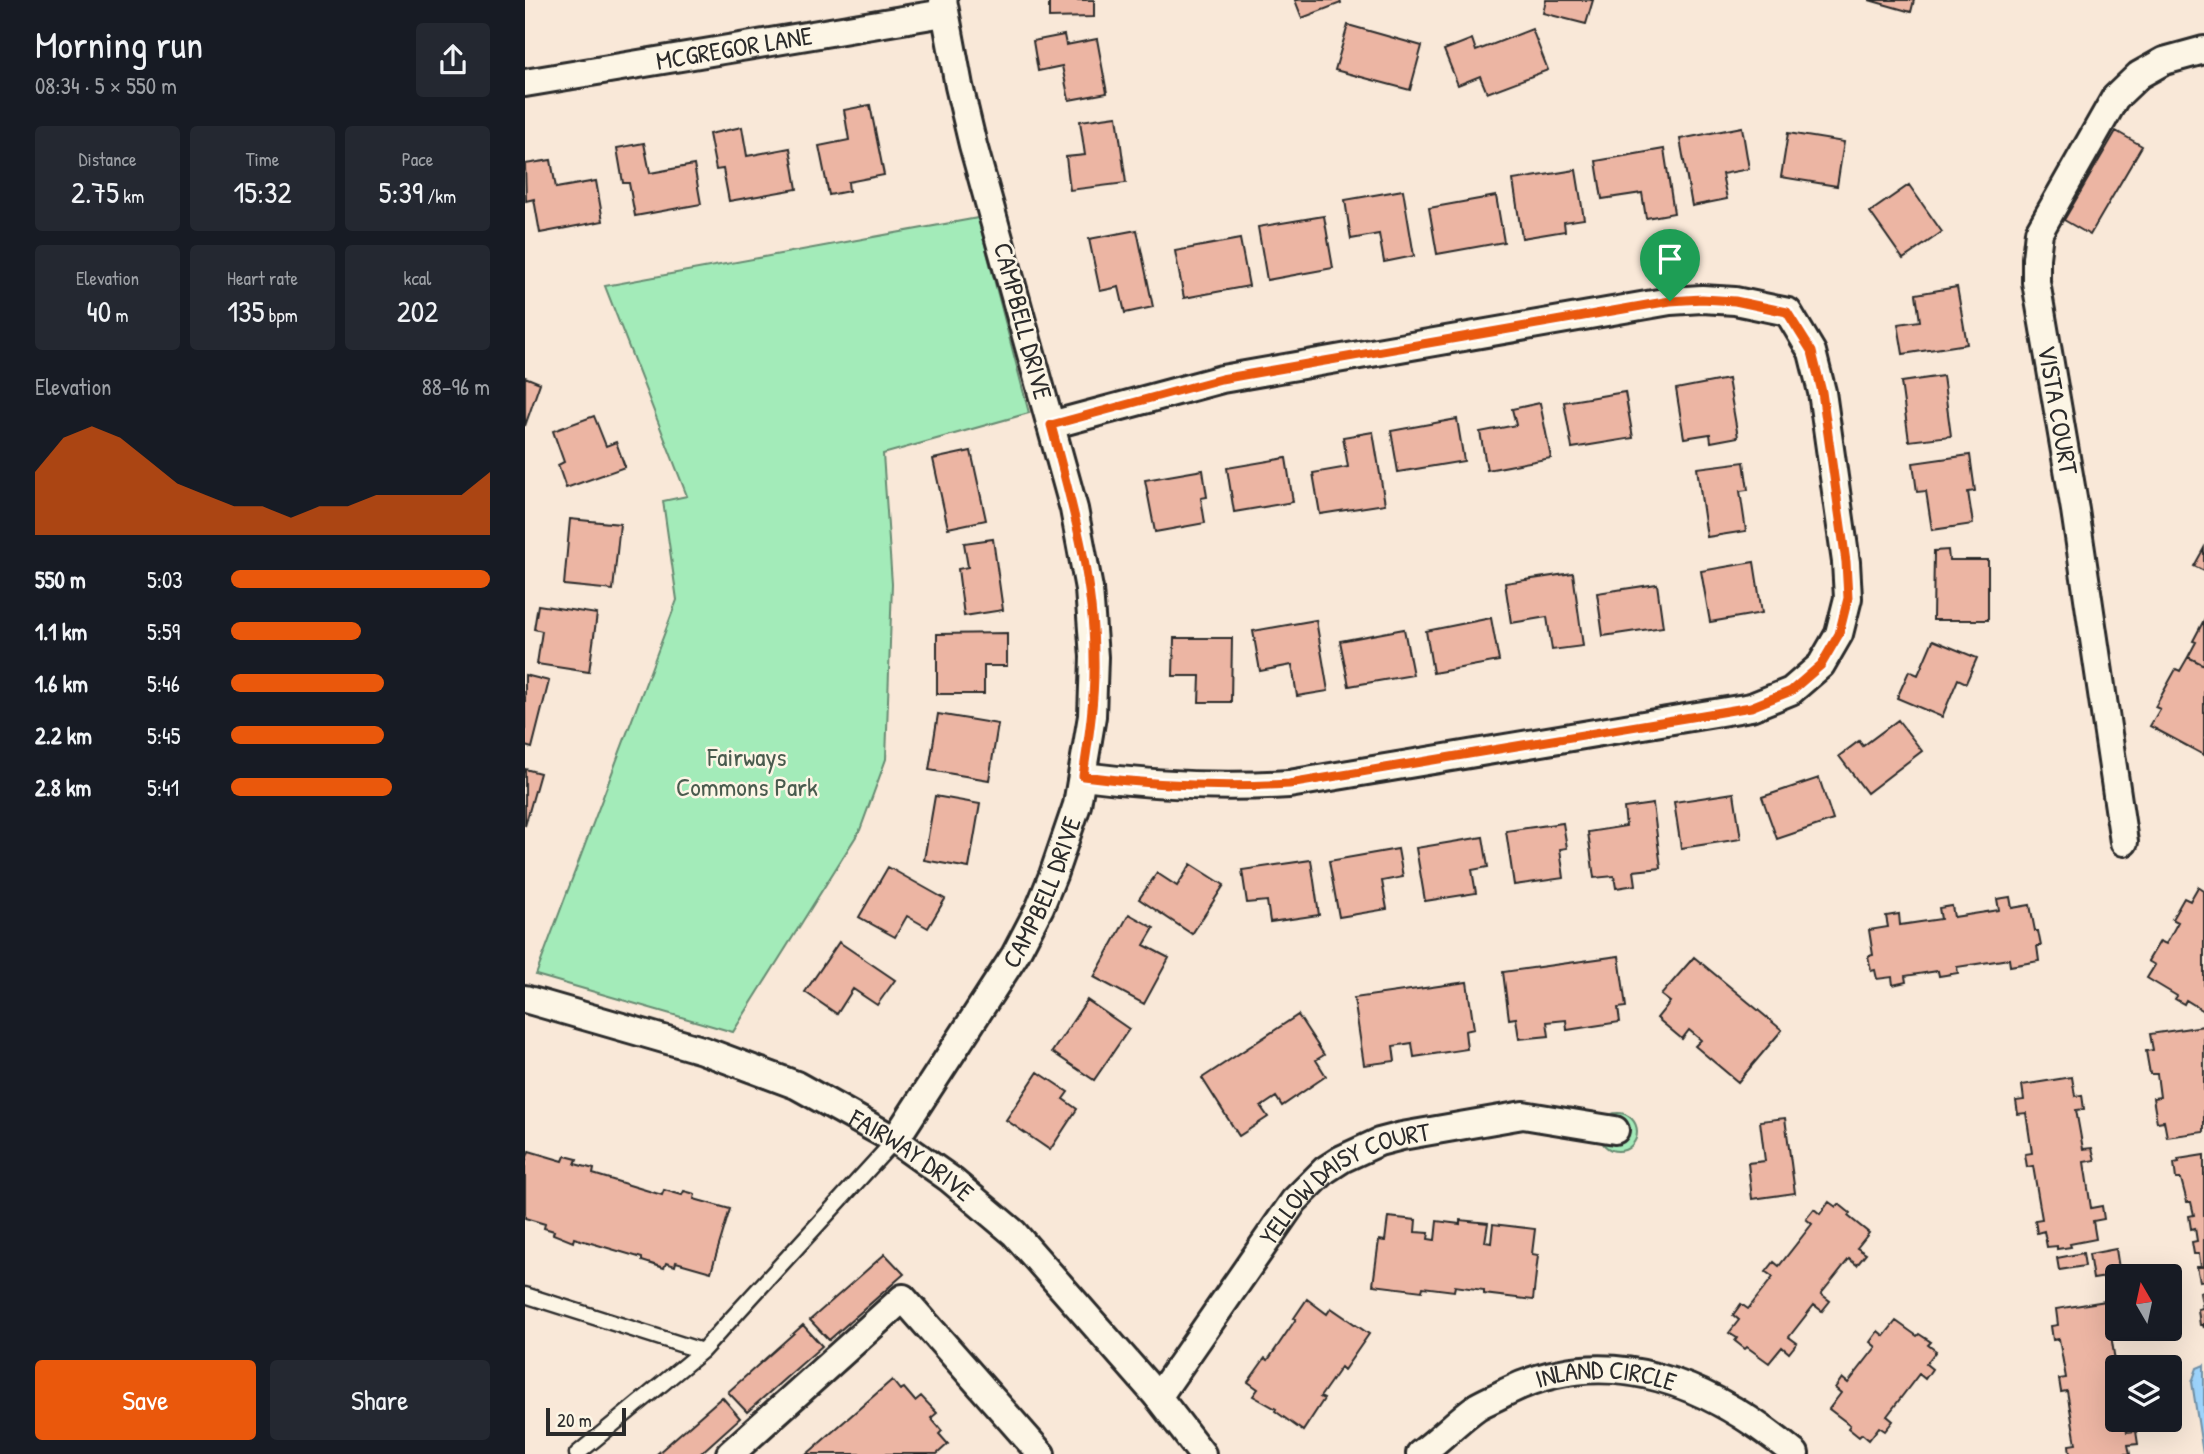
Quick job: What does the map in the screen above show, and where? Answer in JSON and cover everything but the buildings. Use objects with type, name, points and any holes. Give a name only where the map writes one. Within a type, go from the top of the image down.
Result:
[{"type":"street","name":"MCGREGOR LANE","points":[[525,83],[944,7]]},
{"type":"street","name":"CAMPBELL DRIVE","points":[[895,1140],[1021,943],[1053,876],[1077,805],[1092,716],[1094,657],[1089,589],[1074,509],[973,145],[944,7]]},
{"type":"street","name":"VISTA COURT","points":[[2124,842],[2075,509],[2036,282],[2036,258],[2039,232],[2115,98],[2139,75],[2164,61],[2204,50]]},
{"type":"street","points":[[1051,425],[1221,379],[1670,301],[1735,301],[1787,312],[1812,352],[1822,392],[1846,562],[1846,613],[1832,648],[1812,674],[1791,691],[1751,707],[1289,784],[1227,787],[1147,784],[1083,776]]},
{"type":"street","name":"FAIRWAY DRIVE","points":[[525,999],[702,1050],[796,1085],[895,1140],[950,1179],[1014,1233],[1158,1397],[1202,1454]]},
{"type":"street","name":"YELLOW DAISY COURT","points":[[1158,1397],[1294,1201],[1325,1170],[1342,1159],[1379,1142],[1402,1136],[1523,1115],[1615,1130]]},
{"type":"street","points":[[730,1454],[903,1298],[1041,1454]]},
{"type":"street","name":"INLAND CIRCLE","points":[[1420,1454],[1478,1406],[1527,1382],[1564,1371],[1596,1368],[1627,1370],[1694,1391],[1746,1417],[1795,1454]]},
{"type":"lane","points":[[577,1454],[702,1351],[895,1140]]},
{"type":"lane","points":[[525,1296],[702,1351]]},
{"type":"green space","name":"Fairways Commons Park","points":[[978,218],[1029,413],[883,454],[892,584],[886,759],[860,830],[733,1032],[536,975],[677,600],[663,501],[687,496],[605,286]]},
{"type":"green space","points":[[1618,1113],[1631,1119],[1637,1132],[1631,1145],[1618,1151],[1605,1145],[1599,1132],[1605,1119]]},
{"type":"water","points":[[2204,1365],[2203,1454],[2192,1382],[2197,1368]]},
{"type":"route","points":[[1670,301],[1735,301],[1787,312],[1812,352],[1822,392],[1846,562],[1848,598],[1846,613],[1832,648],[1821,665],[1791,691],[1751,707],[1289,784],[1227,787],[1147,784],[1083,776],[1092,716],[1094,657],[1089,589],[1074,509],[1051,425],[1221,379],[1670,301]]}]
